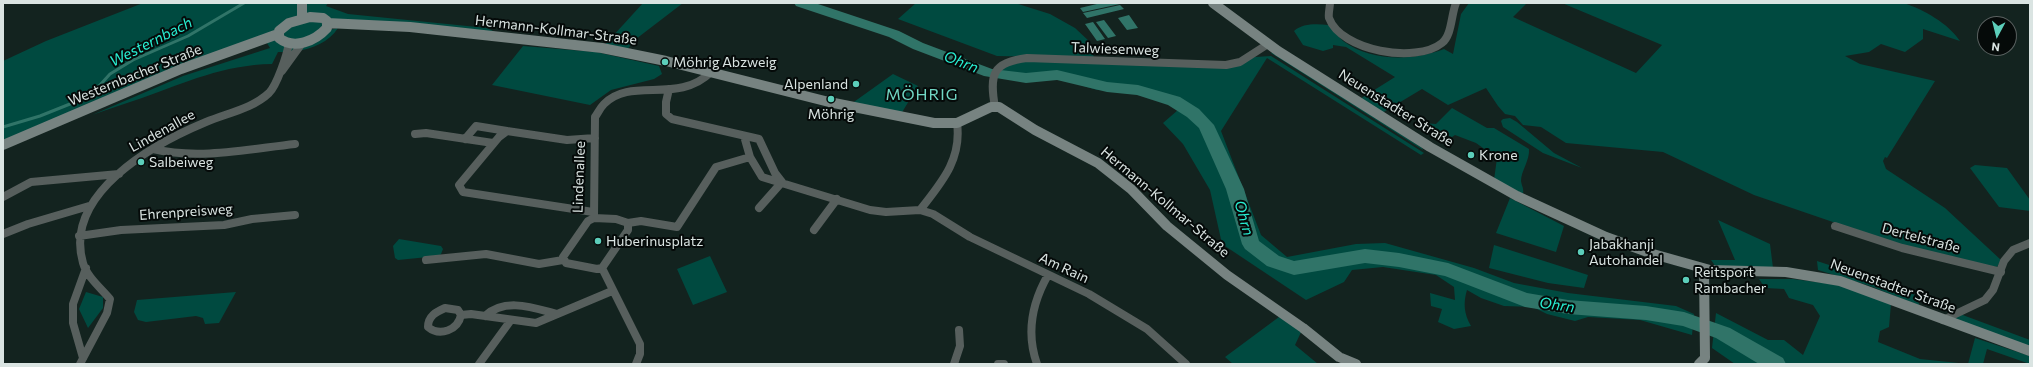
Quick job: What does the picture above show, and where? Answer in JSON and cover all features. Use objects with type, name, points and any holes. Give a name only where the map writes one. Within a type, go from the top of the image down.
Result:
[{"type":"street","points":[[302,3],[302,18]]},
{"type":"street","name":"Neuenstadter Straße","points":[[1213,3],[1247,30],[1421,142],[1508,193],[1615,240],[1674,261],[1718,271],[1779,271],[1820,276],[1858,287],[1943,320],[2030,351]]},
{"type":"street","points":[[1330,3],[1327,13],[1330,21],[1339,32],[1356,43],[1374,50],[1389,54],[1408,55],[1422,53],[1441,44],[1447,36],[1453,9],[1456,3]]},
{"type":"street","points":[[302,18],[323,18],[326,27],[319,36],[303,42],[283,39],[283,27],[302,18]]},
{"type":"street","name":"Hermann-Kollmar-Straße","points":[[326,27],[399,26],[602,48],[711,72],[809,97],[898,117],[934,123],[957,123],[995,107],[1004,109],[1035,130],[1098,163],[1131,189],[1167,226],[1227,274],[1303,328],[1339,357],[1356,364]]},
{"type":"street","name":"Westernbacher Straße","points":[[3,145],[181,70],[230,53],[283,39]]},
{"type":"street","name":"Lindenallee","points":[[81,361],[107,313],[110,299],[86,268],[79,249],[79,236],[82,222],[89,206],[100,192],[119,174],[153,149],[198,125],[258,100],[274,87],[282,72],[283,39]]},
{"type":"street","points":[[282,72],[303,42]]},
{"type":"street","name":"Talwiesenweg","points":[[995,107],[992,90],[993,84],[1000,66],[1011,60],[1027,58],[1226,65],[1240,62],[1268,44]]},
{"type":"street","name":"Lindenallee","points":[[563,260],[563,257],[593,215],[594,138],[596,117],[599,110],[612,98],[629,91],[670,89],[692,86],[704,79],[711,72]]},
{"type":"street","points":[[670,89],[666,102],[666,114],[672,119],[759,139],[775,173],[782,182]]},
{"type":"street","points":[[744,136],[750,157],[762,177],[870,210],[886,212],[920,210],[954,161],[959,141],[957,123]]},
{"type":"street","points":[[465,139],[476,126],[567,140],[594,138]]},
{"type":"street","points":[[507,131],[499,136],[460,185],[463,192],[624,220],[628,223],[641,221],[677,227],[716,167],[750,157]]},
{"type":"street","points":[[415,134],[426,133],[493,143]]},
{"type":"street","points":[[153,149],[173,154],[218,153],[295,144]]},
{"type":"street","points":[[3,197],[31,182],[119,174]]},
{"type":"street","points":[[759,208],[782,182]]},
{"type":"street","points":[[814,230],[837,199]]},
{"type":"street","points":[[3,234],[28,224],[89,206]]},
{"type":"street","name":"Am Rain","points":[[920,210],[933,214],[970,237],[1089,294],[1147,329],[1186,364]]},
{"type":"street","name":"Ehrenpreisweg","points":[[79,236],[121,230],[224,224],[252,219],[295,215]]},
{"type":"street","points":[[426,260],[486,254],[539,264],[563,260],[566,263],[597,269],[602,268],[628,230],[628,223]]},
{"type":"street","name":"Dertelstraße","points":[[1835,226],[1902,248],[2001,272]]},
{"type":"street","points":[[1943,320],[1985,300],[1993,290],[2004,261],[2013,250],[2030,243]]},
{"type":"street","name":"Lindenallee","points":[[81,361],[73,323],[73,304],[86,268]]},
{"type":"street","points":[[602,268],[612,291],[640,344],[640,354],[636,364]]},
{"type":"street","points":[[1699,364],[1704,358],[1706,339],[1704,268]]},
{"type":"street","points":[[1037,364],[1030,344],[1032,327],[1036,307],[1048,275]]},
{"type":"street","points":[[461,315],[486,316],[536,323],[612,291]]},
{"type":"street","points":[[486,316],[495,307],[510,305],[530,307],[557,314]]},
{"type":"street","points":[[479,364],[511,320]]},
{"type":"street","points":[[954,364],[960,346],[958,330]]},
{"type":"street","points":[[998,364],[1004,364]]},
{"type":"shaded area","points":[[143,3],[328,3],[326,6],[348,14],[487,28],[508,38],[341,24],[325,31],[338,28],[325,41],[314,47],[297,51],[290,62],[288,52],[278,52],[272,64],[237,67],[206,75],[92,115],[183,76],[270,48],[267,43],[230,53],[3,145],[3,61],[46,41]]},
{"type":"shaded area","points":[[643,3],[683,3],[636,39],[625,52],[602,48]]},
{"type":"shaded area","points":[[916,3],[1015,3],[1050,14],[1075,28],[1090,42],[1094,58],[997,56],[898,19]]},
{"type":"shaded area","points":[[1101,3],[1120,4],[1083,12],[1080,8]]},
{"type":"shaded area","points":[[1469,3],[1527,3],[1513,17],[1636,73],[1662,45],[1562,3],[1904,3],[1920,9],[1949,28],[1960,41],[1923,29],[1923,39],[1905,52],[1881,44],[1869,52],[1845,56],[1860,64],[1935,81],[1887,158],[1885,157],[1883,161],[1886,169],[1945,208],[2001,260],[1997,267],[1965,262],[1903,246],[1754,195],[1663,152],[1566,143],[1541,127],[1523,125],[1515,116],[1505,114],[1486,88],[1448,105],[1422,89],[1382,113],[1360,99],[1395,77],[1346,47],[1333,45],[1333,48],[1323,51],[1303,45],[1294,31],[1306,25],[1328,25],[1343,41],[1354,48],[1379,56],[1419,56],[1444,49],[1453,54],[1461,14]]},
{"type":"shaded area","points":[[1120,5],[1124,9],[1087,18],[1083,13]]},
{"type":"shaded area","points":[[1129,15],[1138,28],[1127,30],[1118,18]]},
{"type":"shaded area","points":[[1104,20],[1116,36],[1108,38],[1096,22]]},
{"type":"shaded area","points":[[1093,22],[1105,39],[1097,41],[1085,24]]},
{"type":"shaded area","points":[[523,46],[596,52],[659,66],[662,74],[654,79],[611,90],[590,105],[492,85]]},
{"type":"shaded area","points":[[1274,51],[1422,148],[1423,150],[1271,53]]},
{"type":"shaded area","points":[[1271,56],[1424,153],[1421,155],[1267,58],[1221,131],[1261,235],[1287,257],[1356,244],[1385,243],[1474,268],[1514,283],[1568,293],[1676,306],[1694,314],[1692,335],[1640,320],[1588,317],[1575,321],[1547,314],[1533,307],[1504,306],[1481,298],[1467,290],[1465,308],[1471,326],[1454,329],[1438,322],[1442,309],[1431,306],[1430,293],[1455,300],[1454,287],[1436,275],[1383,267],[1352,270],[1344,282],[1306,300],[1222,244],[1210,190],[1183,144],[1163,123],[1178,110],[1174,102],[1127,91],[1097,90],[1047,75],[1011,76],[1000,73],[1004,66],[1021,60],[1240,64],[1255,57]]},
{"type":"shaded area","points":[[893,74],[918,86],[901,114],[851,104]]},
{"type":"shaded area","points":[[1452,108],[1487,128],[1494,128],[1529,149],[1528,157],[1521,177],[1523,194],[1494,180],[1497,158],[1476,143],[1455,135],[1452,137],[1423,127],[1423,123],[1436,124]]},
{"type":"shaded area","points":[[1510,118],[1517,122],[1554,153],[1582,168],[1543,153],[1503,127],[1501,121],[1503,119]]},
{"type":"shaded area","points":[[1975,165],[2007,168],[2030,200],[2030,211],[1999,207],[1970,168]]},
{"type":"shaded area","points":[[1510,198],[1564,226],[1556,252],[1496,233]]},
{"type":"shaded area","points":[[1718,220],[1770,244],[1773,268],[1716,267],[1711,260],[1735,260]]},
{"type":"shaded area","points":[[399,239],[441,246],[443,249],[441,254],[438,256],[398,260],[395,258],[393,246]]},
{"type":"shaded area","points":[[1494,245],[1588,275],[1584,288],[1548,283],[1489,268]]},
{"type":"shaded area","points":[[710,256],[727,292],[693,305],[677,269]]},
{"type":"shaded area","points":[[1817,261],[1915,295],[1920,306],[1870,286],[1818,270]]},
{"type":"shaded area","points":[[1759,279],[1793,279],[1839,285],[1891,304],[1889,327],[1880,331],[1878,342],[1920,359],[1968,364],[1735,364],[1712,348],[1716,313],[1768,340],[1784,340],[1803,355],[1820,316],[1813,305],[1789,298],[1784,289],[1765,288]]},
{"type":"shaded area","points":[[86,292],[103,297],[103,308],[88,328],[79,309]]},
{"type":"shaded area","points":[[236,292],[219,323],[205,324],[203,318],[196,316],[146,322],[138,320],[134,312],[137,300]]},
{"type":"shaded area","points":[[1283,314],[1303,328],[1295,345],[1318,364],[1233,364],[1225,357]]},
{"type":"shaded area","points":[[1960,314],[2030,340],[2030,347],[1954,319]]},
{"type":"shaded area","points":[[1975,338],[2030,356],[2030,364],[1987,349],[1983,364],[1968,364]]},
{"type":"waterway","name":"Westernbach","points":[[3,127],[40,116],[80,100],[100,85],[110,74],[133,60],[188,36],[244,3]]},
{"type":"waterway","name":"Ohrn","points":[[801,3],[894,34],[918,46],[989,73],[1026,78],[1057,75],[1107,87],[1138,90],[1174,101],[1193,113],[1206,125],[1235,189],[1251,244],[1273,261],[1294,268],[1365,256],[1399,260],[1448,270],[1525,300],[1568,307],[1646,313],[1684,319],[1723,333],[1776,364]]},
{"type":"place","name":"Möhrig Abzweig","points":[[665,62]]},
{"type":"place","name":"Alpenland","points":[[856,84]]},
{"type":"place","name":"Möhrig","points":[[831,99]]},
{"type":"place","name":"Krone","points":[[1471,155]]},
{"type":"place","name":"Salbeiweg","points":[[141,162]]},
{"type":"place","name":"Huberinusplatz","points":[[598,241]]},
{"type":"place","name":"Jabakhanji Autohandel","points":[[1581,252]]},
{"type":"place","name":"Reitsport Rambacher","points":[[1686,280]]},
{"type":"district","name":"MÖHRIG","points":[[922,95]]}]
